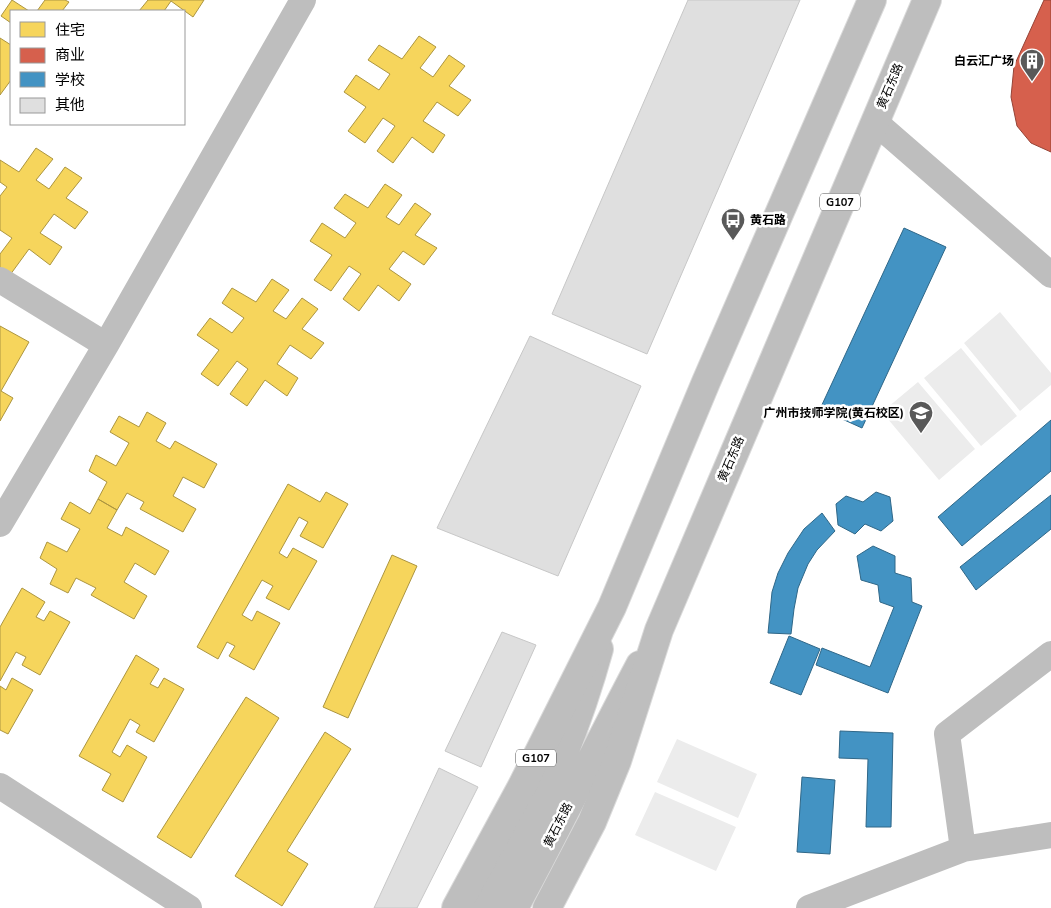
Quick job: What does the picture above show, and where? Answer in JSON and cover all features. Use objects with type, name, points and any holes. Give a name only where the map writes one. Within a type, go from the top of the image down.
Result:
[{"type":"main road","name":"黄石东路","points":[[485,908],[532,824],[558,769],[591,678],[612,606],[710,373],[872,0]]},
{"type":"main road","name":"黄石东路","points":[[514,908],[659,630],[927,0]]},
{"type":"main road","name":"G107","points":[[456,908],[521,788],[612,606]]},
{"type":"main road","name":"G107","points":[[546,908],[592,822],[618,761],[659,630]]},
{"type":"street","points":[[0,524],[106,345],[303,0]]},
{"type":"street","points":[[875,122],[1051,275]]},
{"type":"street","points":[[0,280],[106,345]]},
{"type":"street","points":[[963,849],[947,734],[1051,654]]},
{"type":"street","points":[[0,786],[189,908]]},
{"type":"street","points":[[809,908],[963,849],[1051,835]]},
{"type":"shaded area","points":[[1000,312],[1051,373],[1051,385],[1020,411],[964,343]]},
{"type":"shaded area","points":[[961,348],[1017,416],[981,446],[924,378]]},
{"type":"shaded area","points":[[918,382],[975,449],[939,480],[882,412]]},
{"type":"shaded area","points":[[677,739],[757,774],[738,818],[657,782]]},
{"type":"shaded area","points":[[655,792],[736,827],[716,871],[635,835]]},
{"type":"building: 住宅","points":[[12,0],[27,10],[10,10],[10,22],[1,16]]},
{"type":"building: 住宅","points":[[45,0],[65,0],[69,2],[63,10],[38,10]]},
{"type":"building: 住宅","points":[[148,0],[204,0],[193,17],[171,1],[165,10],[140,10]]},
{"type":"building: 住宅","points":[[419,36],[436,47],[420,68],[433,77],[449,55],[465,66],[449,86],[471,100],[458,116],[437,102],[423,121],[445,135],[433,153],[412,137],[393,163],[377,151],[395,126],[383,118],[365,143],[348,131],[366,107],[344,92],[356,75],[379,90],[390,74],[368,60],[379,45],[402,59]]},
{"type":"building: 住宅","points":[[0,38],[10,44],[10,81],[0,95]]},
{"type":"building: 住宅","points":[[36,148],[53,159],[36,180],[49,189],[65,167],[82,178],[66,198],[88,212],[75,229],[54,214],[40,233],[62,247],[50,265],[29,249],[10,275],[0,268],[0,254],[12,238],[0,230],[0,196],[7,187],[0,182],[0,160],[19,172]]},
{"type":"building: 住宅","points":[[385,184],[402,195],[386,217],[399,225],[415,203],[431,214],[415,235],[437,248],[424,265],[403,251],[389,269],[411,284],[399,301],[378,285],[359,311],[343,299],[361,274],[349,266],[331,291],[314,280],[332,255],[310,241],[322,223],[345,238],[356,223],[334,208],[345,194],[368,208]]},
{"type":"building: 住宅","points":[[272,279],[289,290],[273,311],[286,319],[302,298],[318,309],[302,329],[324,343],[311,359],[290,345],[277,364],[298,378],[287,396],[265,380],[247,406],[230,394],[248,369],[237,361],[218,386],[201,374],[219,350],[197,335],[210,318],[232,333],[244,318],[222,303],[232,288],[256,302]]},
{"type":"building: 住宅","points":[[0,326],[29,342],[1,391],[13,398],[0,421]]},
{"type":"building: 住宅","points":[[147,412],[166,423],[156,441],[170,449],[175,441],[217,464],[204,488],[183,477],[173,496],[196,509],[183,532],[140,509],[144,502],[127,493],[117,510],[98,499],[107,482],[89,471],[96,455],[116,466],[129,443],[110,432],[119,416],[139,427]]},
{"type":"building: 住宅","points":[[288,484],[320,502],[326,492],[348,504],[323,548],[300,536],[308,522],[299,517],[279,553],[287,558],[293,548],[317,561],[289,610],[266,598],[273,586],[262,580],[242,615],[252,621],[257,611],[280,623],[254,670],[229,656],[235,646],[227,642],[218,659],[197,647]]},
{"type":"building: 住宅","points":[[98,499],[117,510],[107,528],[122,536],[126,527],[169,551],[155,575],[135,563],[124,582],[147,596],[134,619],[91,595],[96,588],[76,578],[68,593],[50,584],[57,569],[40,558],[47,542],[67,552],[80,529],[61,519],[70,502],[90,514]]},
{"type":"building: 住宅","points":[[392,555],[417,566],[348,718],[323,707]]},
{"type":"building: 住宅","points":[[22,588],[45,602],[36,617],[44,621],[50,611],[70,622],[40,675],[22,665],[26,657],[16,652],[0,681],[0,627]]},
{"type":"building: 住宅","points":[[136,655],[159,669],[150,684],[158,688],[164,678],[184,689],[154,742],[136,732],[140,725],[130,719],[112,752],[120,757],[127,745],[147,757],[123,802],[102,790],[111,774],[79,756]]},
{"type":"building: 住宅","points":[[12,678],[33,690],[8,734],[0,730],[0,686],[6,690]]},
{"type":"building: 住宅","points":[[246,697],[279,718],[191,858],[157,837]]},
{"type":"building: 住宅","points":[[325,732],[351,749],[287,851],[308,864],[282,906],[235,876]]},
{"type":"building: 商业","name":"白云汇广场","points":[[1044,0],[1051,0],[1051,152],[1031,143],[1017,126],[1011,97],[1014,66]]},
{"type":"building: 学校","points":[[904,228],[946,247],[862,428],[820,409]]},
{"type":"building: 学校","points":[[1051,420],[1051,471],[962,546],[938,517]]},
{"type":"building: 学校","points":[[876,492],[890,497],[893,521],[881,531],[865,524],[855,534],[838,525],[836,504],[846,496],[863,502]]},
{"type":"building: 学校","points":[[1051,495],[1051,529],[976,590],[960,567]]},
{"type":"building: 学校","points":[[822,513],[835,531],[817,550],[808,564],[798,588],[791,634],[768,633],[772,592],[778,573],[788,553],[804,529]]},
{"type":"building: 学校","points":[[873,546],[895,556],[895,573],[911,578],[912,602],[922,606],[888,693],[816,665],[822,648],[870,667],[894,607],[880,602],[878,585],[861,580],[857,556]]},
{"type":"building: 学校","points":[[789,636],[820,649],[801,695],[770,683]]},
{"type":"building: 学校","points":[[840,731],[893,733],[891,827],[866,827],[868,759],[839,758]]},
{"type":"building: 学校","points":[[802,777],[835,780],[830,854],[797,852]]},
{"type":"building: 其他","points":[[688,0],[800,0],[647,354],[552,314]]},
{"type":"building: 其他","points":[[530,336],[641,386],[558,576],[437,528]]},
{"type":"building: 其他","points":[[502,632],[536,645],[481,767],[445,751]]},
{"type":"building: 其他","points":[[439,768],[478,787],[417,908],[374,908]]},
{"type":"place","name":"白云汇广场","points":[[1032,82]]},
{"type":"place","name":"黄石路","points":[[733,241]]},
{"type":"place","name":"广州市技师学院(黄石校区)","points":[[921,434]]}]
